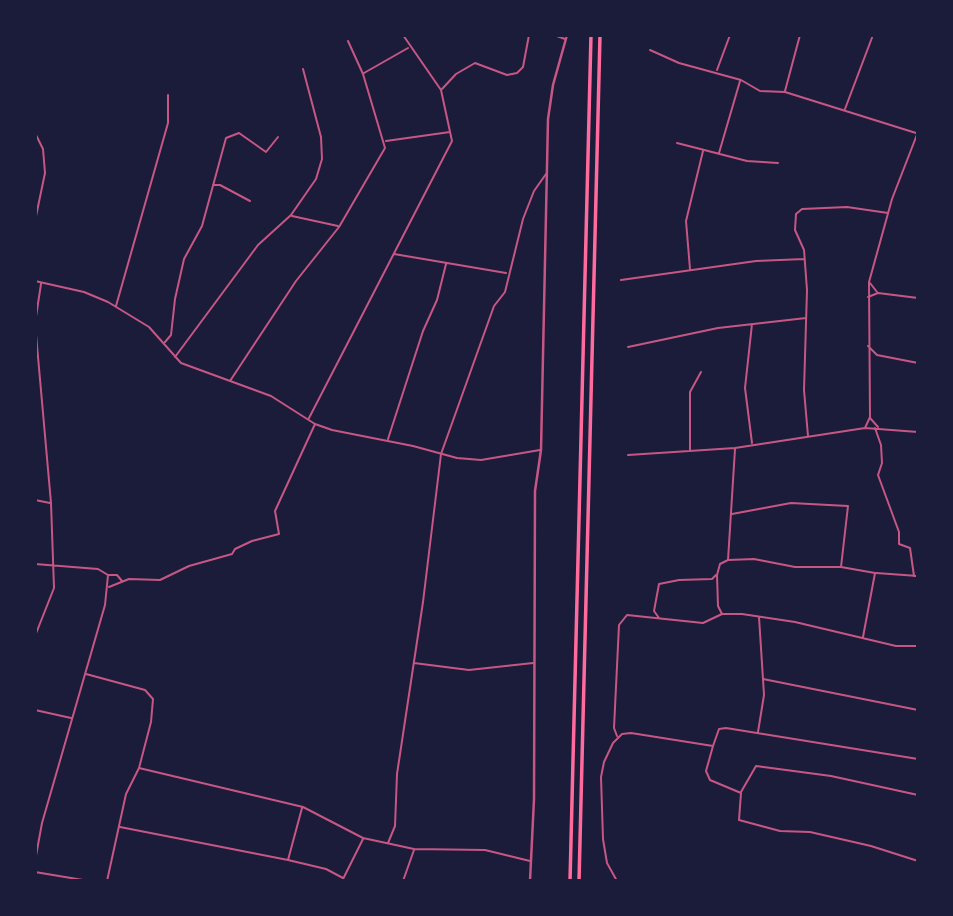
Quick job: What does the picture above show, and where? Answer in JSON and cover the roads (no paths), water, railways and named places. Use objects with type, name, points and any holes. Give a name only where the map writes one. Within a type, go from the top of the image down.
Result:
[{"type":"highway","points":[[570,881],[591,35]]},
{"type":"highway","points":[[579,881],[600,35]]},
{"type":"street","points":[[308,419],[432,174],[450,147],[451,132],[441,90],[403,35]]},
{"type":"street","points":[[441,90],[456,74],[475,63],[507,75],[517,73],[523,67],[529,35]]},
{"type":"street","points":[[530,881],[534,799],[535,491],[541,450],[546,174],[553,85],[567,37],[554,35]]},
{"type":"street","points":[[717,72],[730,35]]},
{"type":"street","points":[[785,92],[800,35]]},
{"type":"street","points":[[845,111],[873,35]]},
{"type":"street","points":[[230,382],[296,281],[339,227],[380,162],[385,141],[363,74],[348,41]]},
{"type":"street","points":[[363,74],[409,47]]},
{"type":"street","points":[[650,50],[680,63],[741,80],[761,91],[785,92],[917,132],[888,213],[869,282],[867,344],[870,417],[865,428]]},
{"type":"street","points":[[175,357],[258,246],[291,215],[316,179],[323,159],[303,69]]},
{"type":"street","points":[[719,154],[741,80]]},
{"type":"street","points":[[116,306],[168,123],[168,95]]},
{"type":"street","points":[[385,141],[451,132]]},
{"type":"street","points":[[35,133],[43,149],[46,173],[35,221]]},
{"type":"street","points":[[163,342],[171,335],[182,268],[202,226],[224,143],[230,134],[239,134],[266,152],[278,137]]},
{"type":"street","points":[[677,143],[747,161],[778,163]]},
{"type":"street","points":[[690,270],[686,221],[704,151]]},
{"type":"street","points":[[388,843],[395,826],[397,774],[441,454],[494,306],[505,292],[507,273],[526,209],[546,174]]},
{"type":"street","points":[[212,185],[220,185],[250,201]]},
{"type":"street","points":[[808,436],[804,390],[807,318],[805,259],[795,230],[799,210],[847,207],[888,213]]},
{"type":"street","points":[[291,215],[339,227]]},
{"type":"street","points":[[392,254],[507,273]]},
{"type":"street","points":[[621,280],[756,261],[805,259]]},
{"type":"street","points":[[387,440],[423,331],[437,300],[446,264]]},
{"type":"street","points":[[35,281],[84,292],[116,306],[149,327],[181,363],[271,396],[315,424],[344,434],[387,440],[441,454],[481,460],[541,450]]},
{"type":"street","points":[[869,282],[878,293]]},
{"type":"street","points":[[35,636],[54,588],[51,503],[35,323],[41,283]]},
{"type":"street","points":[[867,298],[878,293],[918,298]]},
{"type":"street","points":[[628,347],[752,323],[807,318]]},
{"type":"street","points":[[752,323],[745,388],[752,445]]},
{"type":"street","points":[[867,344],[877,355]]},
{"type":"street","points":[[868,358],[877,355],[918,363]]},
{"type":"street","points":[[691,451],[690,392],[701,372]]},
{"type":"street","points":[[722,614],[718,606],[717,575],[719,564],[728,560],[754,559],[795,568],[841,567],[916,576],[910,548],[899,544],[899,532],[878,475],[882,454],[877,427],[870,417]]},
{"type":"street","points":[[108,588],[129,579],[160,580],[189,566],[232,554],[235,549],[252,541],[279,534],[275,511],[315,424]]},
{"type":"street","points":[[628,456],[735,448],[877,427],[918,432]]},
{"type":"street","points":[[728,560],[735,448]]},
{"type":"street","points":[[35,500],[51,503]]},
{"type":"street","points":[[732,514],[791,503],[848,506],[841,567]]},
{"type":"street","points":[[35,564],[98,569],[108,575],[117,575],[123,582]]},
{"type":"street","points":[[863,638],[875,573]]},
{"type":"street","points":[[35,861],[108,588],[108,575]]},
{"type":"street","points":[[660,618],[654,611],[659,584],[679,580],[712,579],[717,575]]},
{"type":"street","points":[[617,738],[614,728],[619,625],[627,615],[703,623],[722,614],[759,617],[896,646],[918,646]]},
{"type":"street","points":[[758,732],[762,713],[763,680],[759,617]]},
{"type":"street","points":[[414,663],[469,670],[534,663]]},
{"type":"street","points":[[85,673],[150,694],[152,715],[139,768],[126,794],[107,881]]},
{"type":"street","points":[[763,680],[918,710]]},
{"type":"street","points":[[35,710],[72,719]]},
{"type":"street","points":[[741,793],[710,780],[706,771],[719,729],[758,732],[918,759]]},
{"type":"street","points":[[617,881],[607,863],[603,839],[601,777],[604,762],[617,738],[631,733],[713,746]]},
{"type":"street","points":[[918,795],[844,778],[756,766],[741,793],[739,820],[780,831],[810,832],[871,846],[918,861]]},
{"type":"street","points":[[139,768],[303,807],[363,838],[414,849],[485,850],[530,860]]},
{"type":"street","points":[[288,860],[303,807]]},
{"type":"street","points":[[119,827],[326,869],[342,880],[363,838]]},
{"type":"street","points":[[404,881],[414,849]]},
{"type":"street","points":[[35,872],[89,881]]}]
